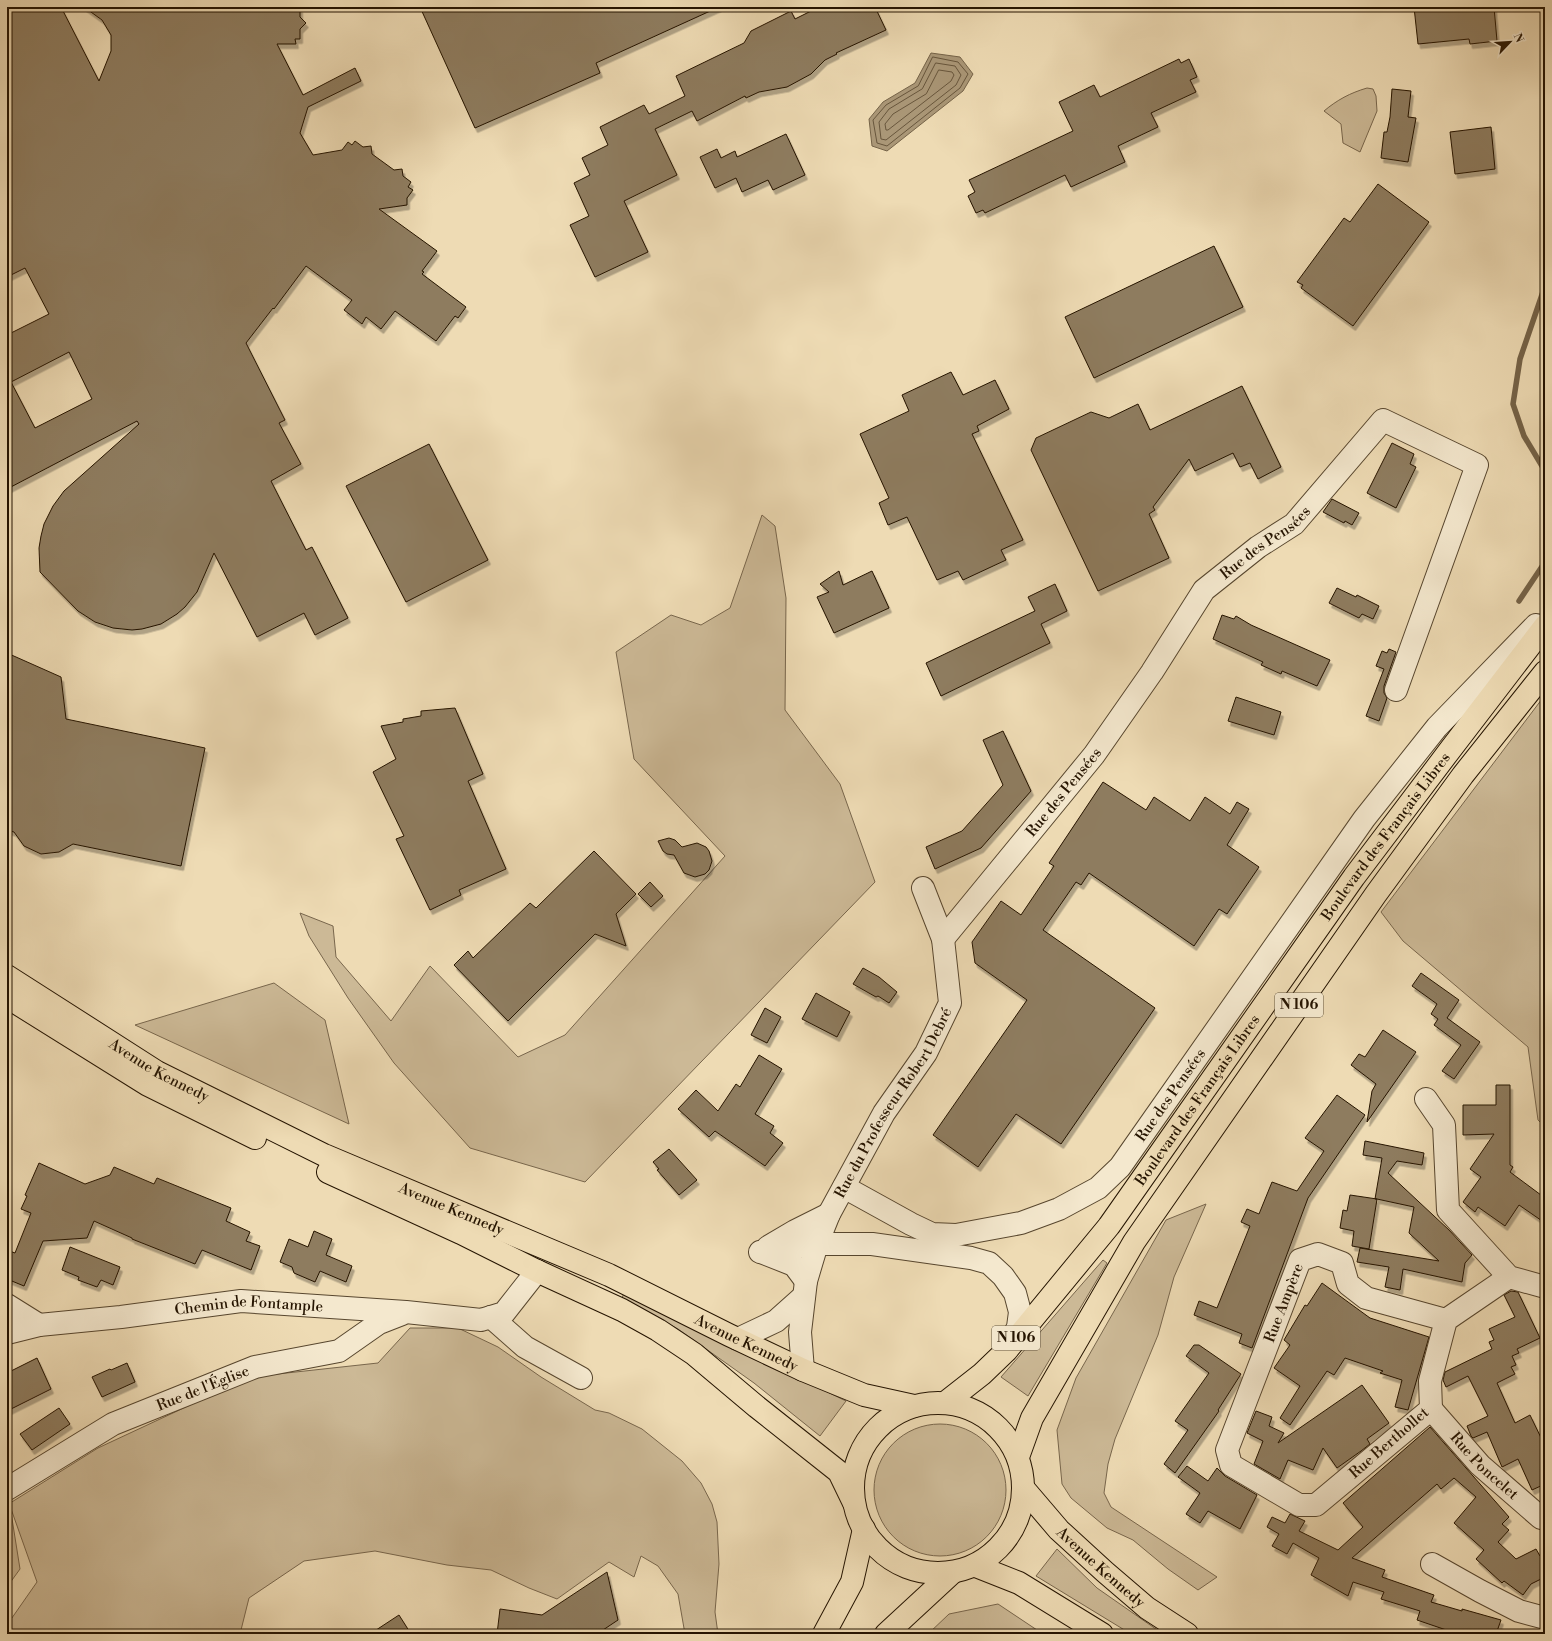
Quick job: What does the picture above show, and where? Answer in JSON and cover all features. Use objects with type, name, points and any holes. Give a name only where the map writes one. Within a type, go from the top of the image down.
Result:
[{"type":"main road","name":"Boulevard des Français Libres","points":[[945,1403],[982,1374],[1007,1350],[1109,1226],[1354,877],[1545,626]]},
{"type":"main road","name":"Boulevard des Français Libres","points":[[1018,1457],[1032,1418],[1134,1242],[1376,894],[1463,775],[1545,672]]},
{"type":"main road","name":"Avenue Kennedy","points":[[7,976],[157,1072],[310,1148],[609,1275],[803,1370],[864,1395],[914,1406]]},
{"type":"main road","name":"Avenue Kennedy","points":[[7,996],[148,1085],[290,1155],[461,1232],[537,1271],[622,1310],[694,1354],[757,1407],[839,1472],[854,1503]]},
{"type":"main road","points":[[945,1403],[976,1411],[1001,1430],[1018,1457],[1024,1490],[1018,1520],[1001,1547],[976,1566],[952,1573],[926,1573],[901,1565],[879,1550],[864,1529],[854,1503],[853,1478],[860,1454],[873,1433],[891,1417],[914,1406],[945,1403]]},
{"type":"main road","name":"Avenue Kennedy","points":[[1024,1490],[1059,1530],[1105,1572],[1147,1608],[1187,1634]]},
{"type":"main road","points":[[824,1634],[852,1582],[864,1529]]},
{"type":"main road","points":[[976,1566],[1019,1582],[1102,1634]]},
{"type":"main road","points":[[886,1634],[952,1573]]},
{"type":"street","name":"Rue des Pensées","points":[[943,939],[1094,755],[1152,672],[1204,590],[1258,547],[1294,524],[1383,420],[1477,465],[1396,690]]},
{"type":"street","name":"Rue des Pensées","points":[[844,1187],[932,1234],[956,1235],[1021,1223],[1059,1209],[1098,1188],[1120,1167],[1364,819],[1437,727],[1545,616]]},
{"type":"street","name":"Rue du Professeur Robert Debré","points":[[803,1370],[800,1332],[805,1288],[817,1244],[829,1214],[884,1113],[926,1053],[950,1003],[943,939],[923,888]]},
{"type":"street","points":[[1426,1099],[1444,1125],[1448,1210],[1509,1277],[1545,1287]]},
{"type":"street","points":[[760,1252],[795,1231],[829,1214]]},
{"type":"street","points":[[760,1252],[817,1244],[872,1244],[971,1258],[989,1263],[1003,1276],[1015,1293],[1020,1312],[1018,1327],[1007,1350]]},
{"type":"street","points":[[738,1339],[776,1321],[805,1288],[794,1266],[760,1252]]},
{"type":"street","name":"Rue Ampère","points":[[1316,1505],[1299,1505],[1231,1465],[1226,1450],[1300,1260],[1318,1254],[1342,1263],[1348,1284],[1366,1298],[1446,1320]]},
{"type":"street","points":[[537,1271],[504,1312],[491,1317],[525,1347],[581,1378]]},
{"type":"street","points":[[1446,1320],[1509,1277]]},
{"type":"street","name":"Chemin de Fontample","points":[[7,1333],[39,1325],[128,1316],[241,1301],[406,1312],[481,1320],[491,1317]]},
{"type":"street","points":[[7,1305],[39,1325]]},
{"type":"street","name":"Rue de l'Église","points":[[7,1489],[113,1424],[255,1367],[339,1351],[378,1323],[406,1312]]},
{"type":"street","name":"Rue Berthollet","points":[[1316,1505],[1431,1409],[1430,1381],[1446,1320]]},
{"type":"street","name":"Rue Poncelet","points":[[1431,1409],[1480,1465],[1543,1517]]},
{"type":"street","points":[[1432,1564],[1519,1611],[1545,1618]]},
{"type":"shaded area","points":[[1367,88],[1373,89],[1376,96],[1377,111],[1360,152],[1343,143],[1341,124],[1324,111],[1344,97]]},
{"type":"shaded area","points":[[762,515],[775,526],[786,598],[785,710],[840,784],[875,882],[585,1182],[470,1148],[394,1063],[348,998],[309,936],[300,913],[333,926],[336,957],[391,1021],[430,966],[518,1057],[565,1035],[725,856],[634,759],[616,652],[671,615],[701,625],[730,608]]},
{"type":"shaded area","points":[[1545,695],[1545,1127],[1538,1120],[1528,1047],[1403,941],[1381,912]]},
{"type":"shaded area","points":[[274,983],[325,1020],[349,1124],[135,1025]]},
{"type":"shaded area","points":[[1206,1204],[1174,1277],[1158,1335],[1115,1439],[1108,1464],[1104,1493],[1111,1507],[1217,1577],[1198,1590],[1168,1569],[1133,1540],[1107,1528],[1071,1498],[1062,1484],[1057,1430],[1076,1378],[1166,1220]]},
{"type":"shaded area","points":[[1103,1260],[1107,1263],[1028,1396],[1001,1377]]},
{"type":"shaded area","points":[[624,1293],[846,1401],[820,1436],[754,1383],[678,1329],[622,1298]]},
{"type":"shaded area","points":[[410,1328],[458,1328],[498,1347],[541,1377],[595,1410],[609,1413],[642,1429],[682,1461],[701,1483],[712,1504],[717,1522],[719,1564],[715,1612],[718,1634],[685,1634],[678,1594],[658,1566],[641,1556],[634,1577],[609,1562],[557,1599],[491,1570],[447,1565],[375,1551],[304,1561],[249,1598],[240,1634],[7,1634],[7,1625],[37,1582],[10,1506],[20,1569],[7,1587],[7,1505],[98,1448],[250,1377],[378,1363]]},
{"type":"shaded area","points":[[947,1424],[959,1426],[971,1431],[987,1443],[999,1459],[1004,1471],[1006,1490],[1004,1509],[999,1521],[987,1537],[971,1549],[959,1554],[933,1556],[921,1554],[909,1549],[893,1537],[881,1521],[876,1509],[874,1483],[876,1471],[881,1459],[893,1443],[909,1431],[921,1426]]},
{"type":"shaded area","points":[[1057,1549],[1097,1588],[1163,1634],[1131,1634],[1036,1576]]},
{"type":"shaded area","points":[[998,1604],[1043,1634],[928,1634],[949,1614]]},
{"type":"water","points":[[931,53],[960,57],[973,74],[963,91],[887,151],[872,146],[869,119],[883,102],[915,83]]},
{"type":"building","points":[[7,7],[61,7],[99,81],[111,51],[111,35],[102,20],[84,7],[300,8],[300,17],[306,23],[300,29],[300,39],[295,39],[296,44],[277,44],[303,95],[355,68],[361,81],[308,107],[300,133],[313,155],[342,150],[348,142],[352,145],[355,141],[363,147],[371,146],[372,154],[394,170],[402,169],[403,176],[411,182],[408,187],[413,190],[407,198],[407,205],[379,209],[437,251],[422,271],[424,272],[422,274],[466,307],[458,318],[455,316],[436,341],[395,311],[381,329],[366,317],[362,324],[344,310],[352,300],[306,266],[246,343],[285,420],[279,423],[301,464],[271,481],[306,550],[312,547],[348,618],[315,635],[304,613],[257,637],[214,553],[197,592],[185,607],[161,624],[132,630],[113,628],[95,622],[78,611],[40,572],[39,548],[44,524],[53,506],[64,491],[139,424],[137,421],[7,489],[7,335],[49,314],[25,268],[7,277]],"holes":[[[69,352],[92,399],[35,428],[11,382]]]},
{"type":"building","points":[[420,7],[719,7],[596,63],[600,73],[475,128]]},
{"type":"building","points":[[819,7],[875,7],[886,30],[836,53],[837,54],[825,60],[811,74],[787,87],[759,92],[746,98],[745,96],[697,121],[692,111],[655,129],[677,175],[624,201],[648,252],[595,277],[570,225],[589,216],[574,183],[590,175],[582,158],[608,145],[600,127],[644,105],[649,114],[685,96],[676,76],[744,43],[751,31],[791,11],[795,19]]},
{"type":"building","points":[[1414,7],[1494,7],[1497,41],[1470,44],[1469,39],[1418,44]]},
{"type":"building","points":[[1179,59],[1181,63],[1189,59],[1197,77],[1190,80],[1196,92],[1151,113],[1158,127],[1118,146],[1125,162],[1071,187],[1065,175],[985,213],[983,210],[976,213],[968,196],[975,192],[969,180],[1073,131],[1059,102],[1094,85],[1100,97]]},
{"type":"building","points":[[1392,89],[1411,91],[1408,117],[1416,118],[1408,162],[1381,158],[1384,132],[1387,132],[1390,117]]},
{"type":"building","points":[[1491,127],[1495,169],[1455,174],[1450,132]]},
{"type":"building","points":[[786,134],[805,175],[773,190],[768,180],[742,192],[736,178],[715,188],[700,157],[717,149],[721,158],[735,151],[737,157]]},
{"type":"building","points":[[1378,184],[1429,222],[1353,326],[1301,288],[1303,285],[1297,282],[1344,218],[1350,222]]},
{"type":"building","points":[[1214,246],[1243,307],[1094,378],[1065,317]]},
{"type":"building","points":[[951,372],[963,395],[995,380],[1009,409],[977,426],[979,431],[972,434],[1023,540],[1001,550],[1006,560],[963,580],[958,571],[937,580],[907,517],[888,525],[879,503],[889,498],[860,434],[909,411],[902,395]]},
{"type":"building","points":[[1242,386],[1281,467],[1258,479],[1250,463],[1240,467],[1233,453],[1195,471],[1189,459],[1153,507],[1155,510],[1149,514],[1169,558],[1098,591],[1031,450],[1036,438],[1091,412],[1109,418],[1138,404],[1150,430]]},
{"type":"building","points":[[1392,443],[1414,454],[1410,464],[1416,467],[1396,508],[1367,493]]},
{"type":"building","points":[[429,444],[488,560],[406,602],[346,486]]},
{"type":"building","points":[[1332,499],[1359,513],[1352,525],[1345,521],[1344,523],[1323,512]]},
{"type":"building","points":[[839,571],[843,585],[872,571],[889,608],[834,633],[817,597],[829,592],[820,584]]},
{"type":"building","points":[[1055,584],[1067,611],[1041,624],[1050,643],[941,696],[926,663],[1035,611],[1028,597]]},
{"type":"building","points":[[1337,588],[1356,597],[1357,595],[1379,606],[1373,619],[1362,614],[1359,618],[1329,603]]},
{"type":"building","points":[[1222,615],[1234,619],[1236,616],[1251,625],[1330,660],[1317,686],[1282,671],[1281,674],[1261,665],[1263,662],[1213,639]]},
{"type":"building","points":[[1389,649],[1396,652],[1384,686],[1384,693],[1387,698],[1379,721],[1366,716],[1384,669],[1376,666],[1382,651],[1387,653]]},
{"type":"building","points":[[7,653],[61,677],[66,719],[205,748],[181,866],[73,844],[59,852],[41,854],[24,846],[14,832],[7,830]]},
{"type":"building","points":[[1236,697],[1281,712],[1274,735],[1228,721]]},
{"type":"building","points":[[455,708],[483,774],[468,781],[506,869],[459,890],[461,895],[430,910],[396,839],[404,836],[373,772],[396,759],[381,726],[403,722],[403,719],[421,716],[421,711]]},
{"type":"building","points":[[1003,731],[1031,791],[981,848],[935,869],[926,847],[962,831],[1003,785],[983,740]]},
{"type":"building","points":[[1103,782],[1146,810],[1154,797],[1190,821],[1205,797],[1230,814],[1237,802],[1249,809],[1227,845],[1259,867],[1227,914],[1219,909],[1194,946],[1089,873],[1081,885],[1076,882],[1043,930],[1155,1008],[1061,1144],[1016,1114],[978,1167],[933,1135],[1027,1000],[975,963],[972,942],[1001,901],[1021,915],[1054,866],[1049,863]]},
{"type":"building","points":[[669,838],[675,840],[682,847],[697,843],[706,847],[712,861],[709,870],[705,874],[695,877],[684,873],[674,855],[667,854],[663,851],[658,841]]},
{"type":"building","points":[[594,851],[636,894],[616,914],[626,946],[595,934],[508,1021],[454,965],[468,951],[473,958],[530,903],[536,908]]},
{"type":"building","points":[[650,882],[663,896],[651,907],[638,894]]},
{"type":"building","points":[[863,968],[879,977],[897,992],[889,1003],[853,984]]},
{"type":"building","points":[[1421,973],[1459,1000],[1447,1018],[1480,1042],[1454,1079],[1442,1071],[1461,1045],[1434,1025],[1438,1019],[1431,1014],[1437,1004],[1412,986]]},
{"type":"building","points":[[816,993],[850,1012],[837,1037],[802,1019]]},
{"type":"building","points":[[765,1008],[781,1017],[767,1043],[751,1035]]},
{"type":"building","points":[[1383,1030],[1416,1052],[1367,1122],[1372,1091],[1376,1084],[1351,1065],[1359,1054],[1365,1057]]},
{"type":"building","points":[[759,1055],[782,1069],[755,1114],[774,1126],[770,1133],[783,1143],[765,1166],[715,1131],[709,1137],[678,1109],[696,1090],[718,1111],[736,1084],[740,1087]]},
{"type":"building","points":[[1496,1085],[1510,1085],[1510,1165],[1513,1167],[1510,1172],[1545,1198],[1545,1223],[1519,1205],[1505,1226],[1478,1207],[1475,1212],[1463,1202],[1481,1177],[1470,1169],[1494,1134],[1463,1135],[1463,1105],[1496,1105]]},
{"type":"building","points":[[1337,1095],[1365,1115],[1308,1198],[1252,1348],[1239,1343],[1242,1334],[1194,1315],[1199,1301],[1217,1308],[1250,1226],[1241,1222],[1247,1209],[1259,1214],[1272,1182],[1297,1191],[1324,1151],[1305,1138]]},
{"type":"building","points":[[1365,1141],[1424,1153],[1422,1165],[1397,1161],[1388,1173],[1449,1230],[1472,1255],[1465,1263],[1462,1282],[1403,1269],[1400,1290],[1385,1287],[1389,1267],[1357,1262],[1360,1248],[1439,1261],[1409,1233],[1414,1207],[1377,1199],[1369,1249],[1352,1246],[1354,1231],[1340,1228],[1343,1210],[1347,1211],[1350,1195],[1375,1199],[1382,1158],[1363,1155]]},
{"type":"building","points":[[669,1149],[697,1180],[679,1195],[657,1170],[659,1169],[653,1162]]},
{"type":"building","points":[[39,1163],[85,1184],[110,1175],[114,1167],[154,1184],[157,1178],[231,1208],[226,1221],[250,1232],[246,1241],[260,1246],[251,1270],[202,1250],[195,1264],[132,1239],[94,1221],[87,1238],[43,1241],[24,1286],[7,1279],[7,1250],[15,1253],[31,1213],[21,1209],[27,1196],[25,1195]]},
{"type":"building","points":[[314,1231],[332,1239],[326,1255],[352,1266],[346,1282],[320,1271],[315,1282],[294,1273],[292,1267],[280,1262],[289,1239],[308,1247]]},
{"type":"building","points":[[70,1247],[120,1267],[113,1285],[101,1280],[97,1287],[78,1280],[79,1277],[62,1270]]},
{"type":"building","points":[[1322,1283],[1370,1318],[1429,1337],[1408,1410],[1395,1407],[1402,1380],[1380,1373],[1383,1371],[1345,1358],[1334,1375],[1327,1371],[1290,1425],[1280,1418],[1300,1386],[1274,1368],[1290,1345],[1284,1340],[1305,1305],[1307,1306]]},
{"type":"building","points":[[1511,1291],[1518,1292],[1540,1338],[1517,1349],[1519,1353],[1512,1356],[1516,1365],[1511,1367],[1515,1374],[1497,1383],[1515,1423],[1530,1415],[1545,1446],[1545,1484],[1532,1490],[1518,1459],[1502,1467],[1487,1432],[1473,1438],[1471,1436],[1467,1426],[1488,1416],[1468,1376],[1446,1387],[1443,1380],[1445,1372],[1492,1349],[1489,1342],[1494,1340],[1489,1329],[1515,1317],[1504,1295]]},
{"type":"building","points":[[1194,1345],[1199,1345],[1241,1374],[1218,1410],[1219,1411],[1175,1473],[1164,1464],[1188,1430],[1175,1421],[1209,1373],[1186,1356]]},
{"type":"building","points":[[37,1358],[51,1389],[7,1411],[7,1373]]},
{"type":"building","points":[[127,1363],[135,1382],[102,1397],[92,1377]]},
{"type":"building","points":[[1362,1385],[1389,1423],[1367,1439],[1370,1444],[1361,1451],[1337,1468],[1323,1448],[1313,1470],[1288,1460],[1280,1479],[1254,1464],[1263,1441],[1247,1433],[1256,1411],[1272,1417],[1269,1426],[1284,1433],[1278,1443]]},
{"type":"building","points":[[59,1408],[70,1424],[32,1450],[20,1434]]},
{"type":"building","points":[[1430,1427],[1509,1517],[1502,1524],[1509,1530],[1498,1542],[1516,1559],[1536,1549],[1540,1556],[1545,1554],[1545,1577],[1531,1584],[1523,1595],[1504,1581],[1502,1583],[1476,1559],[1484,1550],[1454,1523],[1476,1497],[1454,1478],[1441,1489],[1437,1484],[1352,1558],[1385,1570],[1382,1577],[1434,1595],[1431,1602],[1501,1620],[1496,1634],[1458,1634],[1417,1620],[1420,1611],[1381,1599],[1384,1592],[1353,1582],[1348,1596],[1311,1575],[1319,1558],[1293,1543],[1287,1554],[1272,1546],[1279,1534],[1267,1527],[1272,1517],[1285,1523],[1290,1514],[1305,1521],[1299,1531],[1338,1550],[1363,1527],[1343,1503]]},
{"type":"building","points":[[1187,1466],[1208,1481],[1217,1468],[1225,1476],[1257,1495],[1240,1529],[1208,1511],[1200,1523],[1186,1514],[1200,1493],[1178,1477]]},
{"type":"building","points":[[607,1572],[618,1620],[597,1634],[497,1634],[500,1609],[542,1615]]},
{"type":"building","points":[[399,1615],[411,1634],[370,1634]]},
{"type":"waterway","points":[[1545,286],[1520,359],[1513,404],[1524,436],[1545,471]]},
{"type":"waterway","points":[[1519,601],[1545,562]]}]
